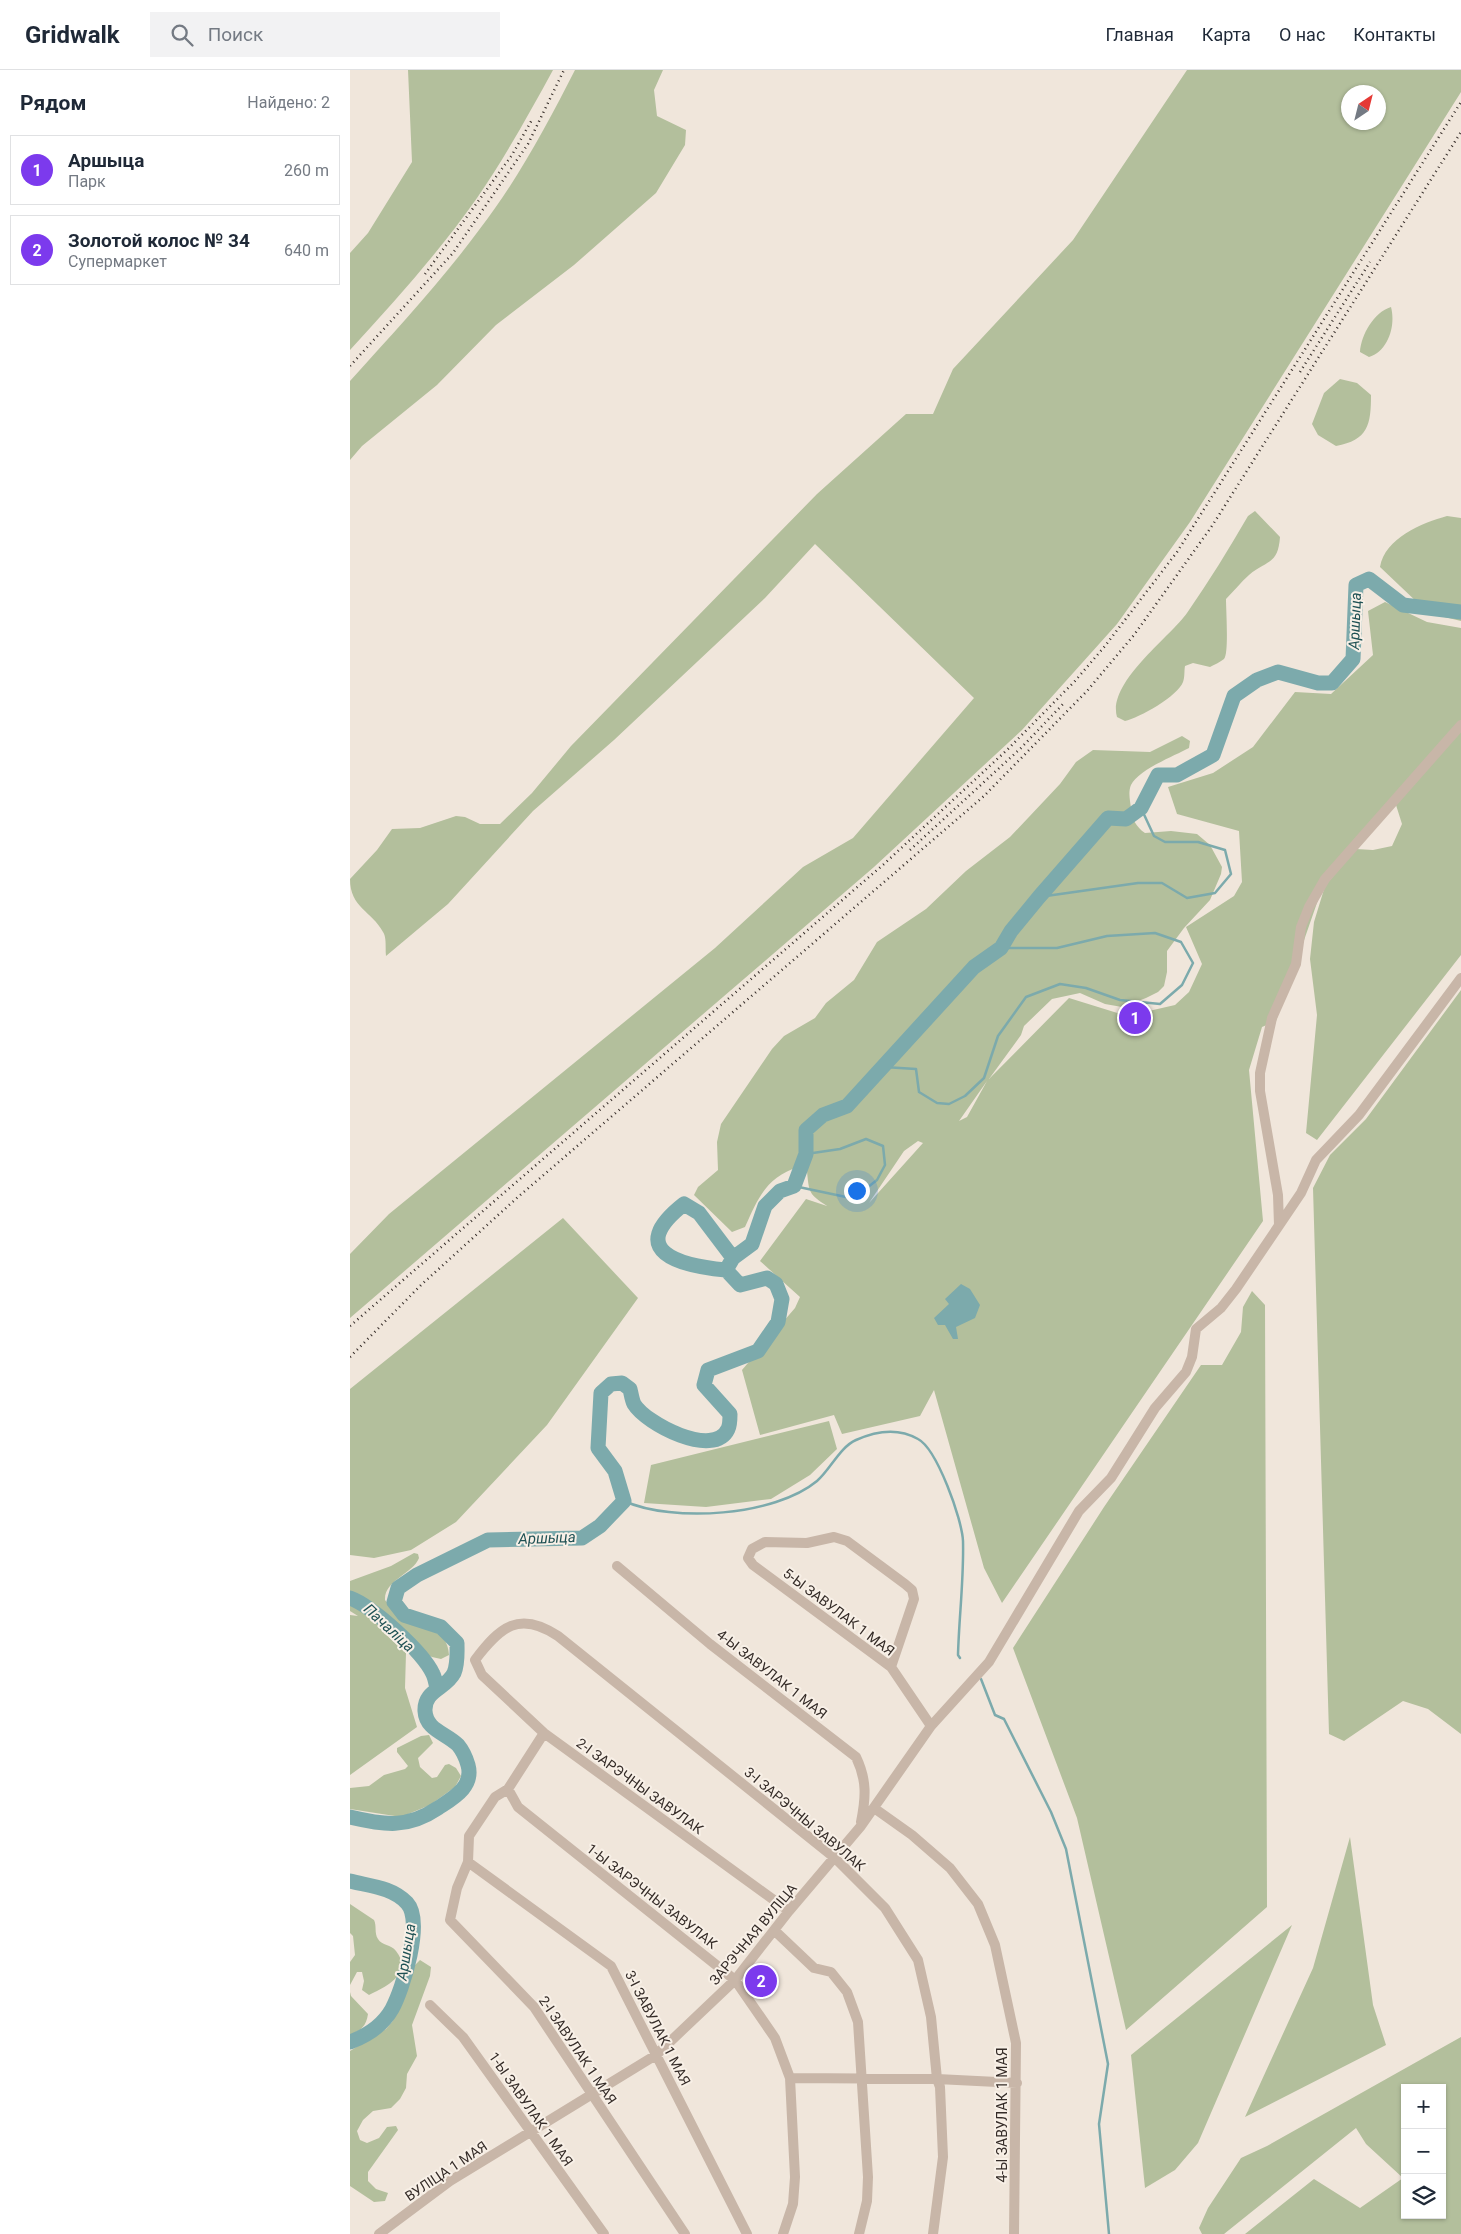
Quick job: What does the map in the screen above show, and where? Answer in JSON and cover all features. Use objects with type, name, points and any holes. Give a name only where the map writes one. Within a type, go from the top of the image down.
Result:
[{"type":"street","points":[[1279,1225],[1278,1195],[1260,1091],[1260,1073],[1272,1018],[1296,964],[1301,927],[1309,907],[1325,879],[1461,725]]},
{"type":"street","name":"ЗАРЭЧНАЯ ВУЛІЦА","points":[[530,2133],[656,2055],[735,1980],[789,1911],[861,1826],[932,1726],[989,1662],[1080,1510],[1111,1478],[1155,1408],[1186,1372],[1192,1357],[1196,1329],[1220,1308],[1236,1289],[1301,1194],[1316,1160],[1359,1115],[1461,978]]},
{"type":"street","name":"5-Ы ЗАВУЛАК 1 МАЯ","points":[[891,1667],[914,1599],[912,1590],[905,1584],[847,1541],[834,1537],[807,1543],[765,1542],[752,1549],[748,1558],[753,1565],[891,1667],[932,1726]]},
{"type":"street","name":"4-Ы ЗАВУЛАК 1 МАЯ","points":[[617,1566],[710,1644],[856,1757],[864,1774],[866,1793],[861,1826]]},
{"type":"street","name":"3-І ЗАРЭЧНЫ ЗАВУЛАК","points":[[482,1675],[475,1660],[489,1642],[510,1626],[525,1622],[544,1627],[558,1636],[835,1858],[885,1908],[918,1960],[931,2017],[937,2079],[940,2087],[943,2158],[933,2234]]},
{"type":"street","name":"2-І ЗАРЭЧНЫ ЗАВУЛАК","points":[[482,1675],[544,1733],[789,1911]]},
{"type":"street","points":[[468,1862],[469,1836],[495,1797],[508,1790],[544,1733]]},
{"type":"street","name":"1-Ы ЗАРЭЧНЫ ЗАВУЛАК","points":[[508,1790],[518,1808],[735,1980],[775,2038],[790,2078],[795,2177],[794,2204],[783,2234]]},
{"type":"street","name":"4-Ы ЗАВУЛАК 1 МАЯ","points":[[874,1808],[912,1835],[950,1868],[978,1904],[995,1945],[1014,2033],[1017,2083],[1014,2234]]},
{"type":"street","name":"3-І ЗАВУЛАК 1 МАЯ","points":[[468,1862],[611,1966],[747,2234]]},
{"type":"street","name":"2-І ЗАВУЛАК 1 МАЯ","points":[[468,1862],[456,1888],[450,1920],[534,2007],[685,2234]]},
{"type":"street","points":[[774,1931],[814,1968],[831,1972],[847,1992],[858,2022],[868,2177],[867,2201],[859,2234]]},
{"type":"street","name":"1-Ы ЗАВУЛАК 1 МАЯ","points":[[430,2005],[463,2037],[604,2234]]},
{"type":"street","points":[[790,2078],[862,2080],[937,2079],[1017,2083]]},
{"type":"street","name":"ВУЛІЦА 1 МАЯ","points":[[379,2234],[450,2182],[530,2133]]},
{"type":"green space","points":[[408,70],[553,70],[477,198],[432,257],[350,350],[350,253],[368,233],[412,162]]},
{"type":"green space","points":[[575,70],[663,70],[654,90],[657,116],[686,130],[685,145],[656,193],[574,265],[496,325],[437,385],[362,446],[350,460],[350,381],[433,288],[493,211],[531,152]]},
{"type":"green space","points":[[1187,70],[1461,70],[1461,92],[1190,522],[1117,624],[1022,730],[874,867],[350,1318],[350,1254],[389,1214],[715,948],[803,867],[853,838],[974,698],[815,544],[765,598],[614,740],[533,811],[448,904],[386,956],[384,934],[354,897],[350,879],[377,850],[392,829],[420,828],[456,816],[465,817],[480,824],[500,824],[532,793],[571,746],[817,494],[906,414],[933,414],[953,369],[1073,240]]},
{"type":"green space","points":[[1391,307],[1391,330],[1386,344],[1376,354],[1369,357],[1360,352],[1363,338],[1374,319]]},
{"type":"green space","points":[[1340,379],[1357,383],[1371,395],[1371,406],[1366,430],[1355,440],[1336,446],[1318,435],[1312,424],[1324,393]]},
{"type":"green space","points":[[1255,511],[1280,537],[1279,546],[1277,553],[1270,561],[1249,575],[1226,599],[1227,641],[1224,659],[1210,667],[1193,663],[1185,666],[1184,678],[1180,688],[1166,700],[1131,719],[1125,721],[1117,717],[1116,704],[1121,690],[1130,676],[1187,613],[1219,565],[1248,516]]},
{"type":"green space","points":[[1447,516],[1461,518],[1461,621],[1436,615],[1420,605],[1380,567],[1383,557],[1389,548],[1406,533]]},
{"type":"green space","points":[[1385,602],[1427,622],[1461,628],[1461,728],[1327,874],[1276,1021],[1262,1027],[1249,1070],[1263,1221],[1002,1603],[984,1568],[934,1390],[920,1416],[842,1434],[834,1415],[760,1435],[742,1370],[795,1308],[800,1297],[760,1261],[806,1199],[827,1206],[811,1192],[807,1171],[800,1166],[771,1182],[760,1197],[745,1227],[732,1232],[694,1195],[698,1187],[718,1170],[717,1142],[721,1124],[772,1049],[784,1036],[815,1018],[826,1003],[854,980],[877,942],[926,909],[966,871],[1010,837],[1060,784],[1076,762],[1093,750],[1150,752],[1182,736],[1190,741],[1189,748],[1148,769],[1135,779],[1131,785],[1132,816],[1145,833],[1171,831],[1197,834],[1210,845],[1222,867],[1210,900],[1184,928],[1167,951],[1167,972],[1164,986],[1158,992],[1146,998],[1122,1007],[1105,1004],[1080,993],[1052,999],[1024,1026],[1021,1035],[989,1079],[1069,998],[1127,1016],[1175,1005],[1189,992],[1202,964],[1186,927],[1234,896],[1242,882],[1239,831],[1177,814],[1168,787],[1213,773],[1253,747],[1295,692],[1331,694],[1373,655],[1368,611]],"holes":[[[987,1081],[967,1117],[959,1121]],[[918,1141],[923,1143],[869,1203],[904,1151]]]},
{"type":"green space","points":[[1461,730],[1461,955],[1317,1140],[1306,1133],[1317,1015],[1310,959],[1314,922],[1325,886],[1356,849],[1373,850],[1392,846],[1402,824],[1396,805]]},
{"type":"green space","points":[[1461,990],[1461,1734],[1428,1709],[1403,1701],[1344,1741],[1329,1734],[1313,1188],[1330,1155],[1366,1119]]},
{"type":"green space","points":[[563,1218],[638,1298],[547,1425],[456,1522],[411,1550],[374,1558],[350,1555],[350,1389]]},
{"type":"green space","points":[[1252,1291],[1265,1305],[1267,1907],[1126,2030],[1077,1818],[1013,1648],[1104,1507],[1201,1365],[1222,1365],[1241,1332],[1243,1307]]},
{"type":"green space","points":[[829,1421],[837,1449],[810,1475],[771,1499],[706,1507],[644,1503],[651,1465]]},
{"type":"green space","points":[[414,1553],[418,1554],[419,1558],[416,1564],[389,1587],[385,1600],[399,1615],[438,1633],[444,1639],[449,1655],[441,1659],[432,1657],[383,1632],[406,1653],[405,1688],[417,1727],[350,1775],[350,1615],[358,1616],[350,1611],[350,1581],[391,1566]]},
{"type":"green space","points":[[429,1735],[433,1743],[418,1758],[420,1767],[432,1778],[437,1777],[445,1765],[449,1764],[456,1768],[461,1776],[455,1787],[430,1805],[401,1817],[350,1809],[350,1788],[369,1786],[384,1775],[405,1769],[408,1766],[397,1752],[397,1748],[421,1736]]},
{"type":"green space","points":[[1350,1837],[1373,2005],[1386,2045],[1245,2117],[1313,1968]]},
{"type":"green space","points":[[350,1904],[374,1920],[378,1939],[392,1947],[401,1959],[400,1973],[395,1979],[369,1995],[362,1990],[364,1981],[362,1972],[357,1972],[350,1985],[350,1962],[355,1955],[353,1936],[350,1933]]},
{"type":"green space","points":[[1292,1925],[1198,2143],[1175,2170],[1145,2188],[1131,2055]]},
{"type":"green space","points":[[420,1960],[431,1967],[430,1976],[412,2025],[417,2056],[407,2074],[406,2088],[400,2099],[391,2108],[373,2111],[363,2120],[357,2131],[360,2140],[367,2143],[379,2138],[387,2127],[396,2126],[398,2130],[368,2172],[368,2181],[376,2189],[388,2193],[385,2201],[374,2202],[350,2186],[350,2051],[386,2029],[392,2022],[414,1966]]},
{"type":"green space","points":[[350,1992],[351,1996],[368,2014],[362,2028],[350,2035]]},
{"type":"green space","points":[[1461,2037],[1461,2234],[1245,2234],[1314,2179],[1360,2208],[1401,2179],[1401,2219],[1446,2219],[1446,2084],[1401,2084],[1401,2176],[1366,2144],[1356,2128],[1224,2234],[1202,2234],[1199,2228],[1208,2208],[1241,2158],[1267,2146]]},
{"type":"water","points":[[961,1284],[970,1289],[980,1305],[975,1318],[956,1327],[958,1339],[953,1339],[945,1325],[938,1325],[934,1318],[949,1304],[945,1299]]},
{"type":"waterway","name":"Аршыца","points":[[350,1817],[385,1823],[405,1822],[416,1819],[427,1815],[456,1796],[468,1780],[468,1765],[458,1745],[437,1731],[429,1723],[425,1711],[428,1698],[446,1683],[454,1673],[457,1662],[457,1643],[441,1627],[404,1615],[394,1602],[398,1588],[417,1575],[488,1540],[582,1538],[600,1526],[624,1501],[615,1471],[598,1448],[601,1393],[611,1384],[622,1383],[630,1389],[634,1404],[641,1412],[665,1429],[680,1435],[695,1440],[709,1441],[720,1437],[728,1429],[730,1414],[704,1385],[708,1370],[758,1351],[778,1322],[782,1299],[776,1284],[767,1278],[740,1285],[726,1270],[733,1258],[752,1244],[765,1206],[780,1191],[794,1186],[806,1154],[806,1130],[823,1115],[847,1106],[974,967],[1001,948],[1011,931],[1108,818],[1126,819],[1141,808],[1158,775],[1177,775],[1213,755],[1234,696],[1257,680],[1278,672],[1318,683],[1332,683],[1353,659],[1356,585],[1369,579],[1403,605],[1461,612]]},
{"type":"waterway","points":[[1039,897],[1138,883],[1162,883],[1187,898],[1215,893],[1231,874],[1225,850],[1198,842],[1165,842],[1154,836],[1141,808]]},
{"type":"waterway","points":[[884,1067],[916,1069],[919,1092],[937,1103],[949,1104],[965,1096],[984,1078],[998,1036],[1026,997],[1060,984],[1086,988],[1120,1000],[1160,1004],[1182,985],[1193,963],[1181,942],[1155,933],[1107,936],[1057,948],[1001,948]]},
{"type":"waterway","points":[[794,1186],[846,1197],[859,1194],[877,1180],[885,1165],[883,1146],[866,1139],[840,1149],[806,1154]]},
{"type":"waterway","points":[[726,1270],[692,1265],[677,1260],[665,1253],[659,1244],[659,1234],[667,1220],[684,1204],[699,1213],[733,1258]]},
{"type":"waterway","points":[[624,1501],[645,1508],[696,1514],[750,1509],[799,1493],[817,1481],[840,1453],[856,1440],[871,1434],[887,1432],[910,1435],[925,1445],[933,1456],[947,1486],[962,1531],[963,1570],[958,1655],[960,1658]]},
{"type":"waterway","name":"Пачаліца","points":[[350,1598],[371,1610],[408,1642],[434,1676],[437,1689]]},
{"type":"waterway","points":[[981,1679],[995,1715],[1004,1719],[1051,1812],[1066,1849],[1108,2064],[1099,2124],[1109,2234]]},
{"type":"waterway","name":"Аршыца","points":[[350,1881],[387,1890],[401,1898],[407,1903],[412,1912],[413,1924],[410,1955],[401,1987],[392,2009],[374,2029],[350,2042]]},
{"type":"railway","points":[[350,366],[453,253],[528,144],[564,70]]},
{"type":"railway","points":[[350,1326],[884,864],[1008,749],[1075,681],[1105,646],[1177,552],[1461,102]]},
{"type":"railway","points":[[425,274],[512,155],[533,118]]},
{"type":"railway","points":[[350,1357],[421,1285],[518,1197],[984,796],[1087,691],[1134,635],[1212,526],[1461,132]]},
{"type":"railway","points":[[1300,372],[1370,262]]},
{"type":"railway","points":[[910,850],[1021,748],[1064,703]]},
{"type":"place","name":"Аршыца","points":[[1135,1018]]},
{"type":"place","name":"Золотой колос № 34","points":[[761,1981]]}]
